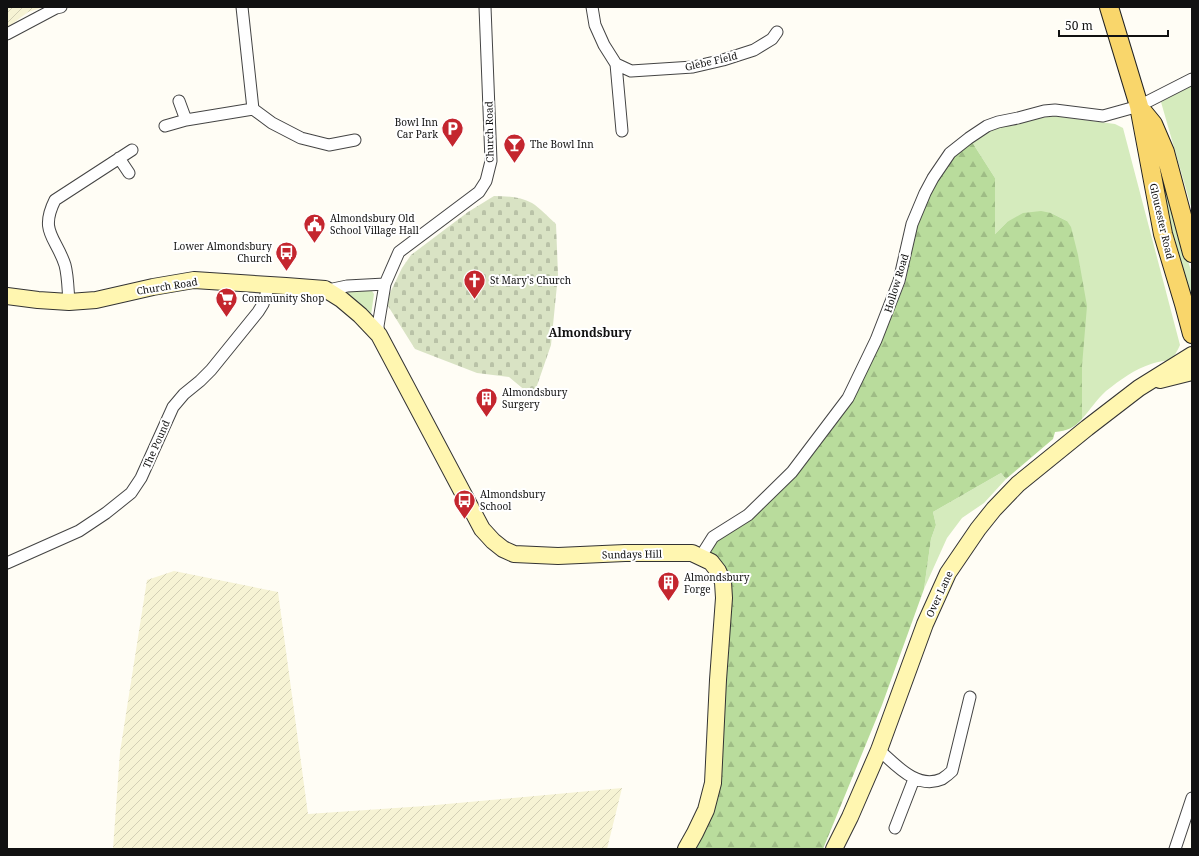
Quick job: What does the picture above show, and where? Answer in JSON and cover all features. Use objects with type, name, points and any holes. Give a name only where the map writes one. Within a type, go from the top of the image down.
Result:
[{"type":"main road","name":"Gloucester Road","points":[[1109,7],[1139,106],[1163,234],[1192,334]]},
{"type":"main road","name":"Gloucester Road","points":[[1139,106],[1153,124],[1165,152],[1192,253]]},
{"type":"street","points":[[7,34],[56,8],[61,7]]},
{"type":"street","points":[[242,7],[253,109]]},
{"type":"street","name":"Church Road","points":[[379,335],[378,326],[385,284],[398,252],[479,192],[486,180],[491,161],[484,7]]},
{"type":"street","points":[[592,7],[595,25],[604,45],[616,64],[622,131]]},
{"type":"street","name":"Glebe Field","points":[[616,64],[631,71],[693,67],[723,60],[754,50],[772,39],[777,32]]},
{"type":"street","name":"Hollow Road","points":[[701,556],[713,537],[748,515],[792,472],[848,398],[876,340],[898,281],[912,224],[922,199],[932,178],[950,153],[987,126],[998,122],[1044,111],[1055,110],[1103,116],[1139,106],[1192,79]]},
{"type":"street","points":[[179,101],[186,120]]},
{"type":"street","points":[[165,126],[186,120],[253,109],[272,123],[301,138],[329,145],[355,140]]},
{"type":"street","points":[[69,302],[65,265],[48,228],[50,210],[55,200],[132,150]]},
{"type":"street","points":[[119,158],[129,173]]},
{"type":"street","name":"Church Road","points":[[7,296],[69,302],[96,300],[153,287],[194,280],[325,289],[341,299],[360,315],[379,335]]},
{"type":"street","name":"The Pound","points":[[7,563],[79,531],[106,513],[131,493],[141,478],[173,407],[184,394],[211,370],[258,312],[263,304],[269,284]]},
{"type":"street","name":"Church Road","points":[[328,290],[347,286],[385,284]]},
{"type":"street","name":"Sundays Hill","points":[[379,335],[482,529],[491,540],[502,549],[514,554],[558,556],[625,553],[692,553],[701,556]]},
{"type":"street","name":"Over Lane","points":[[834,849],[850,817],[879,750],[925,624],[948,572],[978,529],[994,509],[1018,484],[1125,398],[1192,355]]},
{"type":"street","name":"Over Lane","points":[[1147,383],[1192,372]]},
{"type":"street","points":[[686,849],[706,810],[713,783],[724,598],[724,582],[718,571],[711,562],[701,556]]},
{"type":"street","points":[[879,750],[906,774],[914,779],[929,781],[942,779],[952,771],[970,697]]},
{"type":"street","points":[[894,828],[914,779]]},
{"type":"street","points":[[1175,849],[1192,798]]},
{"type":"shaded area","points":[[7,7],[44,7],[28,12],[7,28]]},
{"type":"shaded area","points":[[174,571],[278,592],[308,814],[425,806],[622,788],[607,849],[113,849],[120,752],[147,580]]},
{"type":"green space","points":[[1192,84],[1192,210],[1161,102]]},
{"type":"green space","points":[[1054,116],[1115,124],[1123,128],[1180,345],[1174,356],[1169,360],[1151,364],[1139,369],[1111,387],[1100,397],[1082,419],[1082,366],[1067,221],[1051,213],[1007,222],[995,234],[995,178],[972,142],[984,132],[999,125],[1012,126],[1028,120]]},
{"type":"green space","points":[[972,142],[995,178],[995,234],[1007,222],[1023,213],[1041,211],[1051,213],[1067,221],[1071,227],[1078,255],[1087,306],[1082,366],[1082,419],[1070,428],[1055,432],[1053,439],[1006,479],[1001,473],[933,512],[936,525],[931,539],[924,589],[882,705],[823,849],[688,849],[707,813],[726,598],[704,555],[714,540],[795,475],[852,401],[881,342],[905,283],[917,228],[936,180],[954,157]]},
{"type":"green space","points":[[1155,152],[1192,274],[1192,314],[1176,260]]},
{"type":"green space","points":[[494,196],[514,197],[528,201],[538,207],[556,224],[558,275],[551,345],[533,397],[509,377],[477,373],[415,349],[388,306],[388,297],[402,268],[411,255],[468,212]]},
{"type":"green space","points":[[369,290],[374,294],[371,315],[369,318],[346,294],[348,291]]},
{"type":"green space","points":[[1001,473],[1006,479],[984,503],[962,518],[947,538],[924,589],[931,539],[936,525],[933,512]]},
{"type":"place","name":"Bowl Inn Car Park","points":[[453,148]]},
{"type":"place","name":"The Bowl Inn","points":[[515,164]]},
{"type":"place","name":"Almondsbury Old School Village Hall","points":[[315,244]]},
{"type":"place","name":"Lower Almondsbury Church","points":[[287,272]]},
{"type":"place","name":"St Mary's Church","points":[[475,300]]},
{"type":"place","name":"Community Shop","points":[[226,318]]},
{"type":"place","name":"Almondsbury Surgery","points":[[487,418]]},
{"type":"place","name":"Almondsbury School","points":[[465,520]]},
{"type":"place","name":"Almondsbury Forge","points":[[669,602]]},
{"type":"district","name":"Almondsbury","points":[[590,333]]}]
